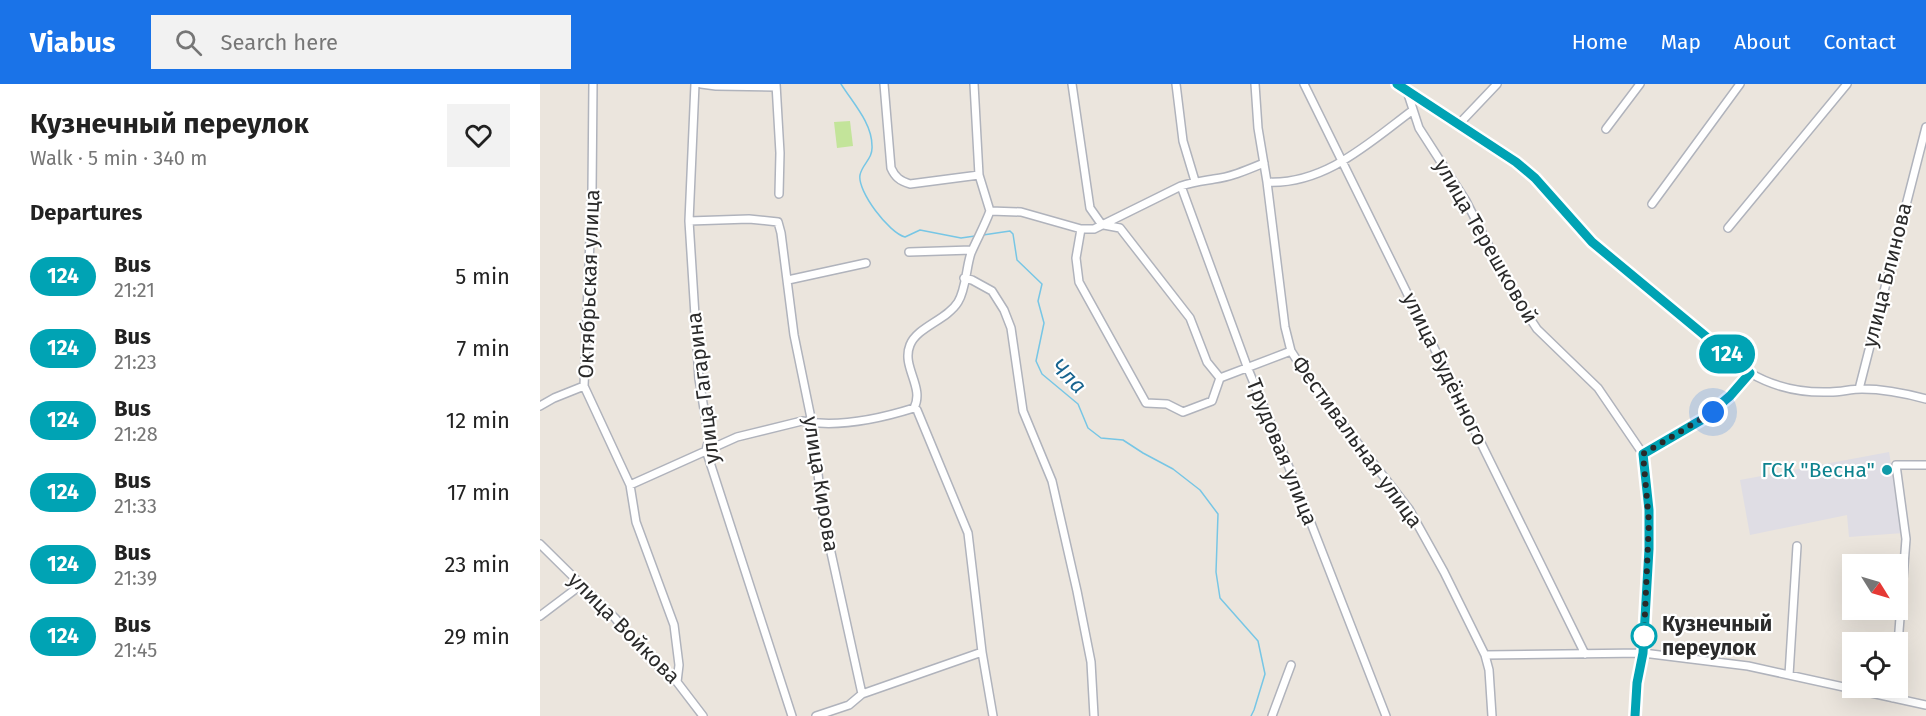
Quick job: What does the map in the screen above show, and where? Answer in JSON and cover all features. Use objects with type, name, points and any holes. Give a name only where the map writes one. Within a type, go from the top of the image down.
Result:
[{"type":"street","name":"Октябрьская улица","points":[[593,84],[592,191],[584,387],[630,485],[636,522],[674,625],[678,665],[677,682]]},
{"type":"street","name":"улица Гагарина","points":[[695,84],[689,221],[699,379],[709,440],[706,450],[792,716]]},
{"type":"street","points":[[701,84],[776,86],[780,153],[779,194]]},
{"type":"street","points":[[884,84],[891,168],[894,176],[909,184],[979,175]]},
{"type":"street","points":[[914,408],[918,400],[918,393],[907,358],[908,348],[913,339],[953,309],[959,301],[972,250],[990,211],[979,175],[974,84]]},
{"type":"street","points":[[1072,84],[1090,208],[1102,225],[1120,228],[1190,318],[1207,362],[1220,378]]},
{"type":"street","points":[[1176,84],[1183,141],[1195,181]]},
{"type":"street","name":"Фестивальная улица","points":[[1255,84],[1256,108],[1285,327],[1291,351],[1314,387],[1409,509],[1444,572],[1485,655],[1489,670],[1492,716]]},
{"type":"street","name":"улица Будённого","points":[[1304,84],[1585,654]]},
{"type":"street","points":[[1397,84],[1516,162],[1535,178],[1592,242],[1750,373],[1777,386],[1809,392],[1859,389],[1894,390],[1926,399]]},
{"type":"street","points":[[1459,124],[1497,84]]},
{"type":"street","points":[[1606,129],[1640,84]]},
{"type":"street","points":[[1652,204],[1740,84]]},
{"type":"street","points":[[1728,228],[1847,84]]},
{"type":"street","name":"улица Терешковой","points":[[1407,91],[1419,128],[1466,201],[1510,288],[1536,329],[1598,388],[1643,454],[1649,522],[1643,653],[1637,683],[1635,716]]},
{"type":"street","points":[[1267,182],[1303,179],[1342,162],[1413,110]]},
{"type":"street","name":"улица Блинова","points":[[1859,389],[1926,127]]},
{"type":"street","points":[[990,211],[1021,212],[1081,229],[1094,229],[1181,186],[1195,181],[1234,175],[1263,163]]},
{"type":"street","name":"Трудовая улица","points":[[1181,186],[1248,369],[1293,477],[1386,716]]},
{"type":"street","name":"улица Кирова","points":[[689,221],[749,219],[778,222],[795,335],[812,423],[823,516],[862,694]]},
{"type":"street","points":[[1081,229],[1076,258],[1079,282],[1146,403],[1167,404],[1183,412],[1194,409],[1212,401],[1220,378]]},
{"type":"street","points":[[909,252],[972,250]]},
{"type":"street","points":[[788,280],[866,263]]},
{"type":"street","points":[[964,278],[992,291],[1004,310],[1011,328],[1023,411],[1052,481],[1077,591],[1091,662],[1094,716]]},
{"type":"street","points":[[1220,378],[1291,351]]},
{"type":"street","points":[[1643,454],[1703,419],[1730,396],[1750,373]]},
{"type":"street","points":[[540,406],[584,387]]},
{"type":"street","points":[[630,485],[737,437],[802,422],[853,422],[914,408]]},
{"type":"street","points":[[914,408],[917,410],[968,533],[982,651],[993,716]]},
{"type":"street","points":[[1899,632],[1906,539],[1896,465],[1926,465]]},
{"type":"street","name":"улица Войкова","points":[[540,544],[615,618],[646,655],[677,682],[703,716]]},
{"type":"street","points":[[1789,675],[1797,546]]},
{"type":"street","points":[[540,616],[581,585]]},
{"type":"street","points":[[816,716],[849,705],[862,694],[982,651]]},
{"type":"street","points":[[1485,655],[1643,653],[1748,666],[1842,687]]},
{"type":"street","points":[[1272,716],[1291,665]]},
{"type":"street","points":[[1893,698],[1926,705]]},
{"type":"shaded area","points":[[1889,452],[1903,533],[1849,537],[1847,515],[1750,535],[1740,480]]},
{"type":"green space","points":[[850,121],[853,146],[837,148],[834,122]]},
{"type":"waterway","name":"Чла","points":[[841,84],[869,129],[872,151],[861,171],[860,182],[875,211],[891,228],[905,237],[920,230],[961,238],[975,236]]},
{"type":"waterway","name":"Чла","points":[[983,235],[1010,231],[1013,234],[1017,260],[1042,284],[1038,301],[1044,323],[1036,361],[1042,374],[1078,404],[1088,428],[1101,438],[1123,440],[1173,469],[1200,490],[1218,514],[1216,572],[1220,598],[1258,641],[1265,674],[1251,716]]},
{"type":"bus line","name":"124","points":[[1397,84],[1516,162],[1535,178],[1592,242],[1750,373],[1713,412],[1643,454],[1649,510],[1649,549],[1643,653],[1637,683],[1635,716]]},
{"type":"place","name":"ГСК \"Весна\"","points":[[1887,470]]},
{"type":"place","name":"Кузнечный переулок","points":[[1644,636]]},
{"type":"route","points":[[1644,636],[1649,510],[1643,454],[1713,412]]}]
